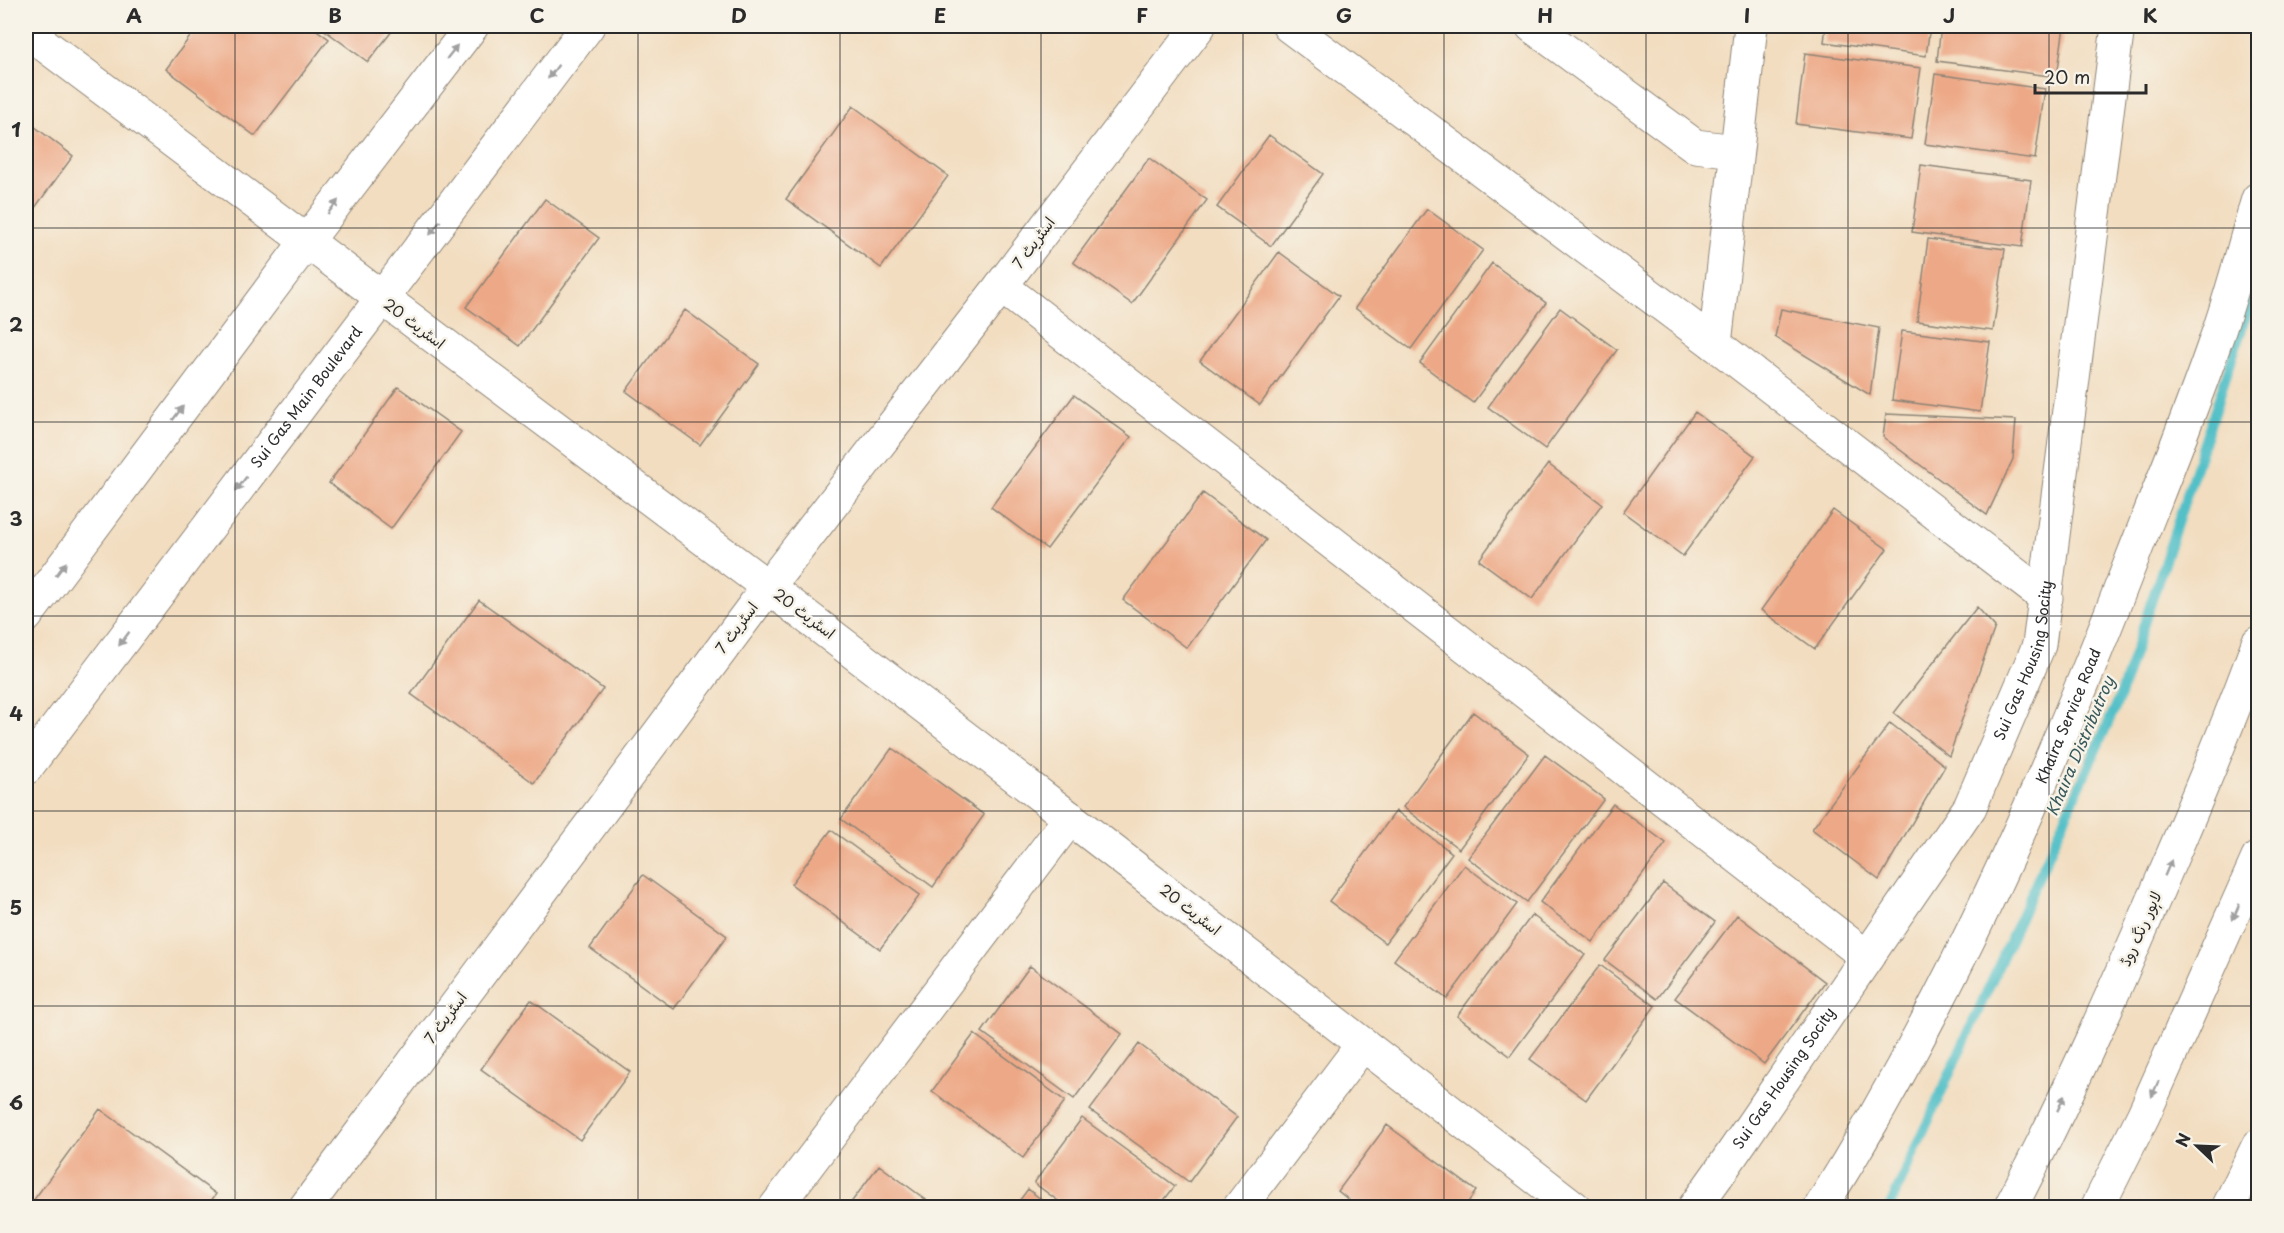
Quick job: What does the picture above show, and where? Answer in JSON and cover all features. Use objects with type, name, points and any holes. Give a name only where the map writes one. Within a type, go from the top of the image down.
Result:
[{"type":"main road","points":[[26,616],[306,242],[472,26]]},
{"type":"main road","name":"Sui Gas Main Boulevard","points":[[26,768],[588,26]]},
{"type":"main road","name":"اسٹریٹ 7","points":[[305,1208],[768,587],[1199,26]]},
{"type":"main road","points":[[1288,26],[1715,344],[2046,598]]},
{"type":"main road","points":[[1532,26],[1695,146],[1736,151]]},
{"type":"main road","points":[[1715,344],[1751,26]]},
{"type":"main road","name":"Sui Gas Housing Socity","points":[[1694,1208],[1970,807],[2039,645],[2118,26]]},
{"type":"main road","name":"اسٹریٹ 20","points":[[26,31],[768,587],[1575,1208]]},
{"type":"main road","name":"Khaira Service Road","points":[[1820,1208],[1902,1067],[1976,926],[2085,683],[2216,342],[2259,199]]},
{"type":"main road","points":[[1000,286],[1867,957]]},
{"type":"main road","name":"لاہور رنگ روڈ","points":[[2010,1208],[2037,1156],[2137,940],[2234,713],[2259,643]]},
{"type":"main road","points":[[775,1208],[1070,818]]},
{"type":"main road","points":[[2097,1208],[2149,1103],[2259,858]]},
{"type":"main road","points":[[1239,1208],[1363,1044]]},
{"type":"main road","points":[[2228,1208],[2259,1146]]},
{"type":"building","points":[[198,26],[311,26],[329,39],[255,136],[166,69]]},
{"type":"building","points":[[319,26],[396,26],[368,62]]},
{"type":"building","points":[[1826,26],[1930,26],[1926,56],[1824,42]]},
{"type":"building","points":[[1941,26],[2064,26],[2057,77],[1937,61]]},
{"type":"building","points":[[1805,53],[1921,68],[1911,139],[1796,124]]},
{"type":"building","points":[[1935,74],[2045,89],[2035,159],[1925,144]]},
{"type":"building","points":[[853,106],[948,176],[881,268],[786,199]]},
{"type":"building","points":[[26,120],[73,156],[26,220]]},
{"type":"building","points":[[1269,135],[1323,174],[1271,246],[1217,207]]},
{"type":"building","points":[[1149,158],[1207,200],[1132,304],[1073,262]]},
{"type":"building","points":[[1921,165],[2031,180],[2022,247],[1912,232]]},
{"type":"building","points":[[545,199],[599,238],[520,346],[466,307]]},
{"type":"building","points":[[1427,209],[1483,250],[1411,349],[1355,308]]},
{"type":"building","points":[[1928,239],[2005,249],[1993,331],[1917,321]]},
{"type":"building","points":[[1279,252],[1339,296],[1260,405],[1200,361]]},
{"type":"building","points":[[1492,263],[1546,303],[1473,403],[1420,363]]},
{"type":"building","points":[[1560,308],[1617,350],[1545,449],[1488,407]]},
{"type":"building","points":[[1781,309],[1879,328],[1870,395],[1775,337]]},
{"type":"building","points":[[685,310],[759,364],[700,445],[626,391]]},
{"type":"building","points":[[1902,331],[1990,342],[1980,412],[1892,400]]},
{"type":"building","points":[[398,387],[461,432],[391,529],[329,483]]},
{"type":"building","points":[[1074,395],[1131,437],[1047,549],[991,507]]},
{"type":"building","points":[[1695,412],[1755,456],[1683,556],[1623,512]]},
{"type":"building","points":[[1886,414],[2016,420],[2013,459],[1987,515],[1883,437]]},
{"type":"building","points":[[1548,464],[1602,504],[1532,599],[1479,560]]},
{"type":"building","points":[[1203,493],[1266,540],[1187,648],[1123,600]]},
{"type":"building","points":[[1833,510],[1887,549],[1815,649],[1761,610]]},
{"type":"building","points":[[479,600],[603,689],[534,783],[411,694]]},
{"type":"building","points":[[1977,607],[1995,627],[1949,756],[1894,713]]},
{"type":"building","points":[[1473,712],[1529,754],[1459,849],[1403,807]]},
{"type":"building","points":[[1890,723],[1945,766],[1879,880],[1812,829]]},
{"type":"building","points":[[892,748],[984,815],[933,887],[841,819]]},
{"type":"building","points":[[1545,755],[1604,799],[1527,902],[1468,858]]},
{"type":"building","points":[[1613,804],[1666,843],[1593,942],[1540,902]]},
{"type":"building","points":[[1396,811],[1452,853],[1385,943],[1329,901]]},
{"type":"building","points":[[831,830],[920,895],[880,949],[791,884]]},
{"type":"building","points":[[1464,865],[1517,904],[1447,999],[1394,960]]},
{"type":"building","points":[[643,875],[727,936],[674,1009],[590,948]]},
{"type":"building","points":[[1663,883],[1715,922],[1657,999],[1605,960]]},
{"type":"building","points":[[1532,915],[1585,955],[1510,1056],[1457,1016]]},
{"type":"building","points":[[1737,915],[1825,982],[1764,1064],[1675,998]]},
{"type":"building","points":[[1600,965],[1655,1006],[1586,1100],[1530,1059]]},
{"type":"building","points":[[1030,966],[1122,1034],[1074,1099],[982,1032]]},
{"type":"building","points":[[531,1000],[630,1072],[580,1140],[481,1069]]},
{"type":"building","points":[[974,1034],[1065,1101],[1023,1158],[932,1091]]},
{"type":"building","points":[[1139,1044],[1237,1117],[1189,1182],[1090,1110]]},
{"type":"building","points":[[100,1109],[216,1194],[206,1208],[34,1208],[30,1205]]},
{"type":"building","points":[[1082,1118],[1175,1186],[1158,1208],[1068,1208],[1034,1183]]},
{"type":"building","points":[[1387,1125],[1476,1191],[1464,1208],[1359,1208],[1338,1191]]},
{"type":"building","points":[[879,1165],[937,1208],[847,1208]]},
{"type":"building","points":[[1028,1189],[1052,1208],[1014,1208]]},
{"type":"waterway","name":"Khaira Distributroy","points":[[1889,1208],[2119,699],[2258,280]]}]
